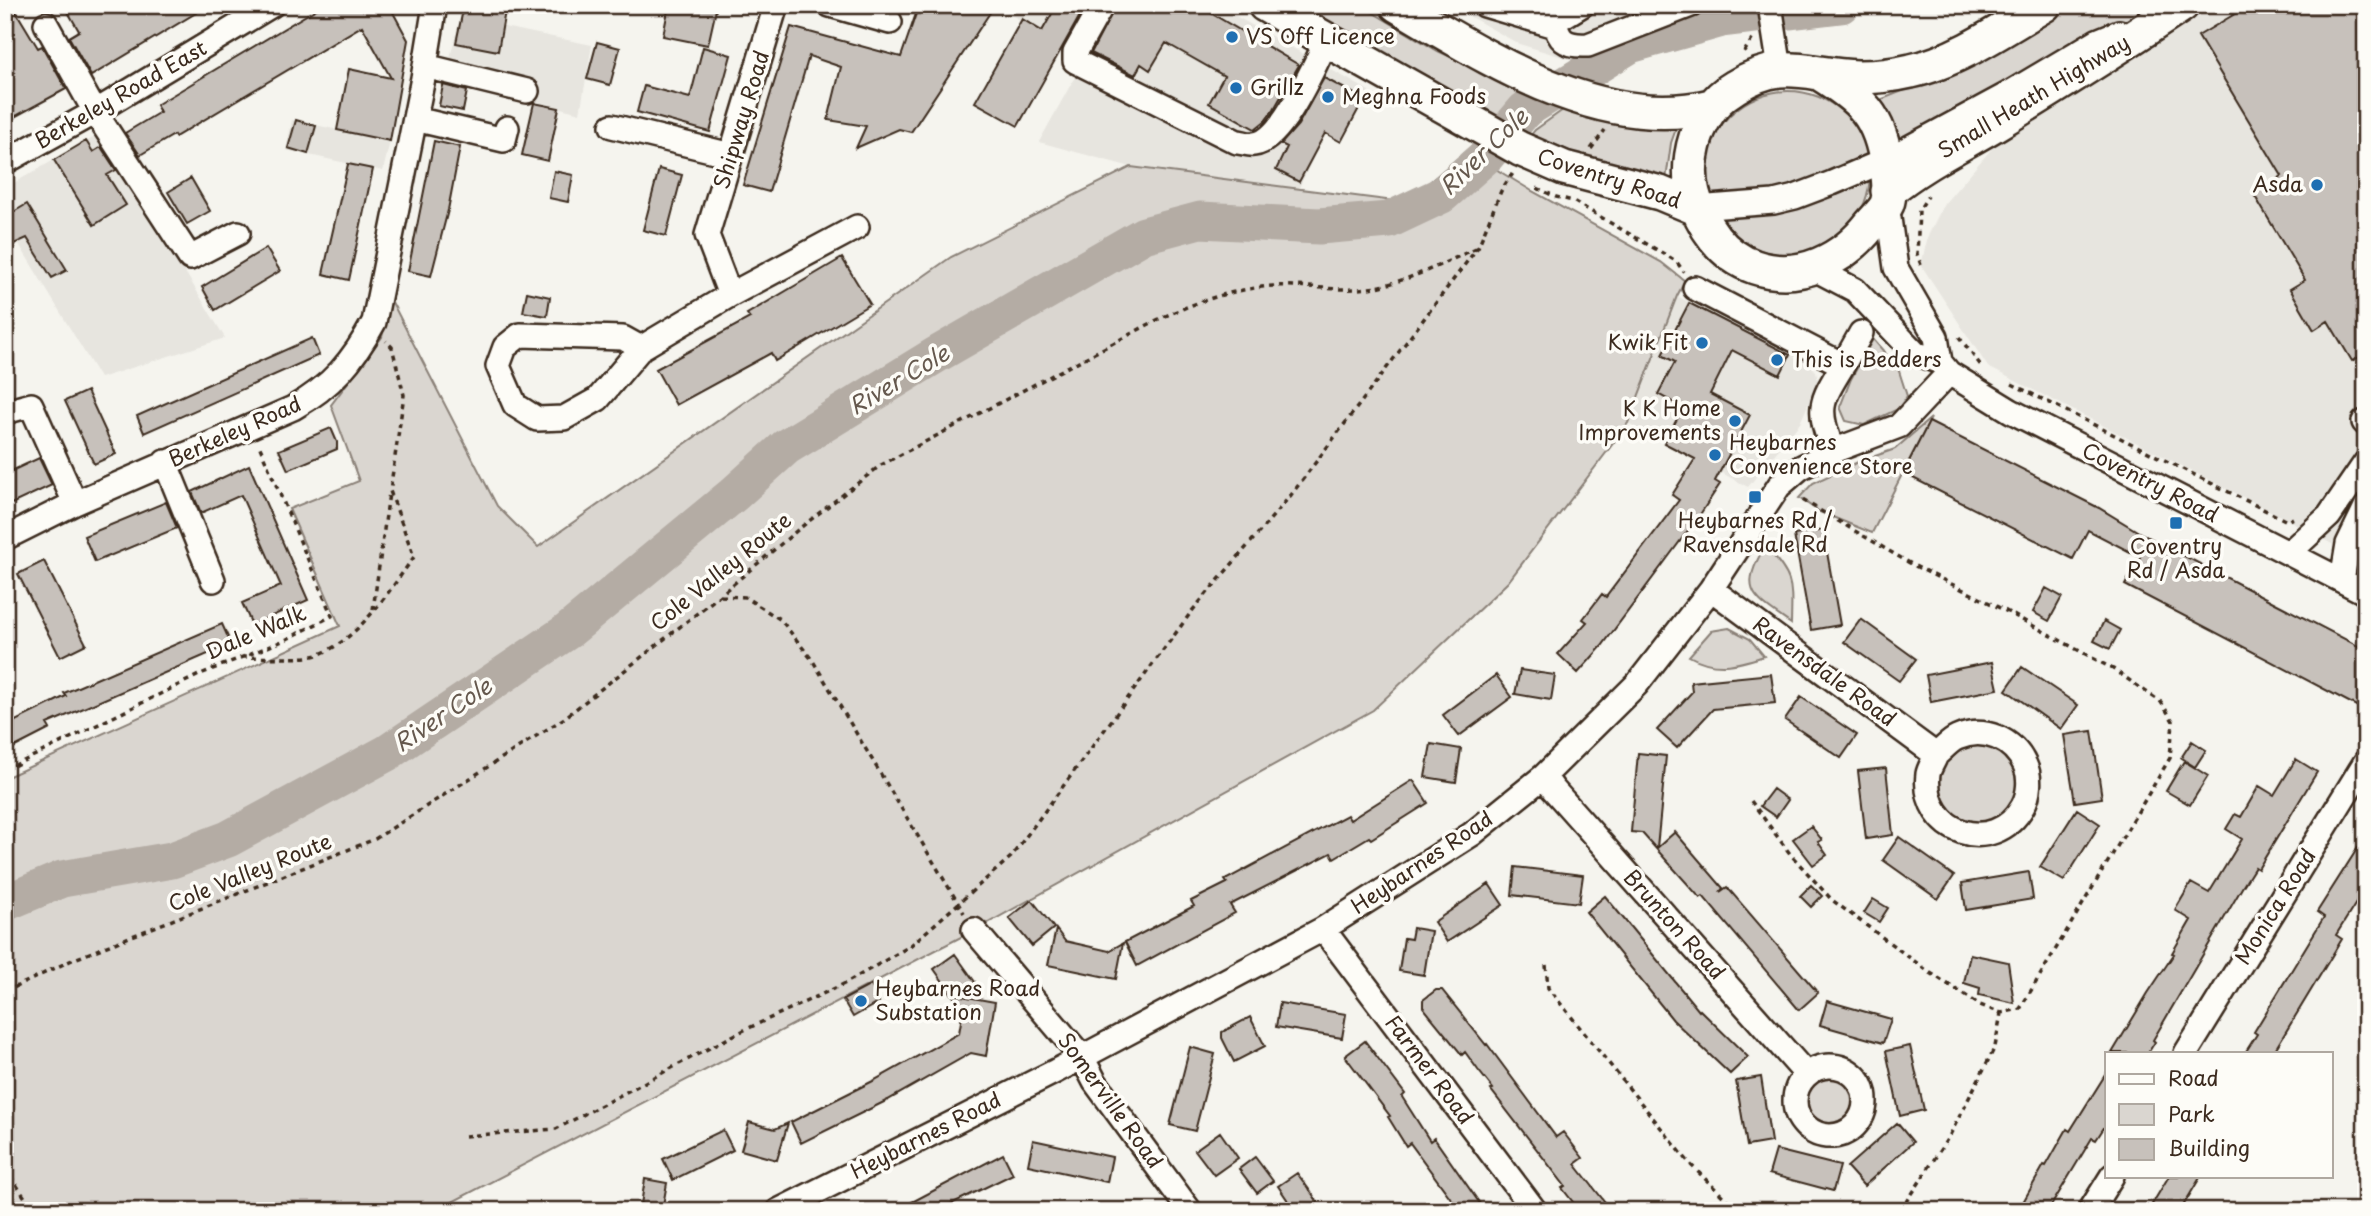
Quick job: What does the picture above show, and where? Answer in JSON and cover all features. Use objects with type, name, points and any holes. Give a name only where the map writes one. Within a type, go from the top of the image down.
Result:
[{"type":"highway","name":"Coventry Road","points":[[1265,5],[1489,132],[1521,165],[1564,168],[1660,193],[1696,208]]},
{"type":"highway","points":[[1287,5],[1323,40]]},
{"type":"highway","points":[[1397,5],[1500,65],[1615,108],[1655,112],[1694,110],[1711,106]]},
{"type":"highway","points":[[1813,268],[1773,272],[1753,266],[1732,255],[1704,225],[1691,187],[1692,155],[1697,132],[1711,106],[1721,96],[1753,75],[1780,69],[1857,77],[1914,70],[1982,42],[2043,5]]},
{"type":"highway","name":"Small Heath Highway","points":[[1813,268],[1834,259],[1859,239],[1887,185],[2075,75],[2181,5]]},
{"type":"highway","points":[[1819,73],[1851,93],[1866,109],[1877,127],[1887,185]]},
{"type":"street","name":"Berkeley Road East","points":[[5,162],[95,112],[272,5]]},
{"type":"street","name":"Berkeley Road","points":[[5,538],[165,462],[293,408],[315,396],[357,353],[374,322],[435,5]]},
{"type":"street","name":"Shipway Road","points":[[730,295],[708,235],[776,5]]},
{"type":"street","points":[[830,5],[890,22]]},
{"type":"street","points":[[1102,5],[1075,53],[1075,61],[1237,142],[1255,145],[1272,136],[1289,110],[1323,40]]},
{"type":"street","points":[[1485,5],[1552,18],[1582,5]]},
{"type":"street","points":[[1552,18],[1557,34],[1563,41],[1572,45],[1588,45],[1691,5]]},
{"type":"street","points":[[1770,5],[1766,33],[1780,69]]},
{"type":"street","points":[[46,24],[95,112],[190,258],[238,233]]},
{"type":"street","points":[[425,66],[527,91]]},
{"type":"street","points":[[415,119],[504,140],[507,128]]},
{"type":"street","points":[[612,127],[731,155]]},
{"type":"street","points":[[1696,208],[1774,202],[1887,185],[1896,268],[1936,337],[1945,368]]},
{"type":"street","points":[[641,348],[623,338],[520,335],[505,347],[498,366],[515,405],[537,419],[564,418],[598,399],[641,348],[730,295],[857,227]]},
{"type":"street","name":"Coventry Road","points":[[1813,268],[1855,290],[1915,353],[1945,368],[2011,411],[2366,593]]},
{"type":"street","points":[[1695,288],[1843,365]]},
{"type":"street","points":[[1833,452],[1821,417],[1824,397],[1861,333]]},
{"type":"street","name":"Heybarnes Road","points":[[778,1211],[1082,1058],[1105,1043],[1323,929],[1472,834],[1544,776],[1637,684],[1712,589],[1779,486],[1801,468],[1833,452],[1899,426],[1945,368]]},
{"type":"street","points":[[5,412],[31,405],[75,503]]},
{"type":"street","points":[[165,462],[213,580]]},
{"type":"street","points":[[2289,553],[2326,519],[2366,463]]},
{"type":"street","points":[[2342,580],[2348,544],[2366,508]]},
{"type":"street","name":"Ravensdale Road","points":[[1712,589],[1936,754]]},
{"type":"street","points":[[1978,733],[2004,740],[2021,756],[2027,770],[2028,797],[2016,818],[2004,828],[1979,835],[1962,832],[1947,825],[1936,813],[1929,799],[1928,773],[1936,754],[1956,738],[1978,733]]},
{"type":"street","name":"Monica Road","points":[[2187,1052],[2366,761]]},
{"type":"street","name":"Brunton Road","points":[[1544,776],[1806,1074]]},
{"type":"street","name":"Farmer Road","points":[[1323,929],[1535,1211]]},
{"type":"street","name":"Somerville Road","points":[[974,930],[1082,1058],[1095,1082],[1190,1211]]},
{"type":"street","points":[[2091,1211],[2111,1178]]},
{"type":"path","points":[[1741,54],[1766,33]]},
{"type":"path","points":[[465,1136],[556,1129],[738,1033],[846,983],[910,946],[959,904],[1010,857],[1192,611],[1291,495],[1478,247],[1501,191],[1521,165]]},
{"type":"path","points":[[1534,186],[1556,197],[1573,201],[1676,261],[1695,288]]},
{"type":"path","points":[[1922,266],[1917,254],[1919,210],[1934,188]]},
{"type":"path","name":"Cole Valley Route","points":[[5,992],[72,960],[375,839],[562,719],[881,465],[1159,319],[1199,301],[1274,286],[1336,289],[1379,286],[1428,271],[1478,247]]},
{"type":"path","points":[[372,610],[404,395],[392,347],[382,337],[374,322]]},
{"type":"path","points":[[1956,332],[1985,370]]},
{"type":"path","points":[[2004,380],[2287,522],[2309,510],[2326,519]]},
{"type":"path","name":"Dale Walk","points":[[5,770],[203,673],[285,640],[332,616],[250,425]]},
{"type":"path","points":[[1751,801],[1783,845],[1832,900],[1929,972],[1980,1005],[2001,1013],[2020,1009],[2170,758],[2173,721],[2161,702],[2113,669],[1913,565],[1779,486]]},
{"type":"path","points":[[239,657],[315,656],[345,642],[414,557],[390,491]]},
{"type":"path","points":[[719,596],[745,597],[780,620],[814,662],[974,930]]},
{"type":"path","points":[[1546,965],[1548,988],[1691,1165],[1738,1211]]},
{"type":"path","points":[[1901,1211],[1951,1133],[1995,1047],[2001,1013]]},
{"type":"path","points":[[5,1168],[34,1211]]},
{"type":"shaded area","points":[[993,5],[1216,5],[1369,91],[1341,142],[1325,133],[1298,190],[1131,167],[1039,142],[1076,75],[1071,62],[1070,47]]},
{"type":"shaded area","points":[[1449,5],[1741,7],[1636,32],[1579,62],[1519,44]]},
{"type":"shaded area","points":[[2214,5],[2366,5],[2366,563],[2296,524],[1988,367],[1921,265],[1928,236],[1944,204],[1994,146]]},
{"type":"shaded area","points":[[460,18],[592,45],[580,113],[445,78]]},
{"type":"shaded area","points":[[292,120],[390,141],[383,171],[286,150]]},
{"type":"shaded area","points":[[98,135],[225,338],[100,378],[5,221],[5,188]]},
{"type":"shaded area","points":[[1677,296],[1816,371],[1818,382],[1800,423],[1748,487],[1628,423]]},
{"type":"green space","points":[[1303,5],[1360,5],[1438,51],[1524,91],[1502,118],[1335,26]]},
{"type":"green space","points":[[2068,5],[2164,5],[2093,35],[1902,144],[1880,100],[1984,58]]},
{"type":"green space","points":[[1788,91],[1819,97],[1846,115],[1864,142],[1870,173],[1864,204],[1846,231],[1819,249],[1788,255],[1757,249],[1730,231],[1712,204],[1706,173],[1712,142],[1730,115],[1757,97]]},
{"type":"green space","points":[[1567,107],[1624,125],[1677,126],[1671,143],[1666,180],[1626,166],[1579,155],[1531,135]]},
{"type":"green space","points":[[1466,151],[1532,191],[1661,262],[1685,281],[1628,423],[1508,582],[1373,710],[988,923],[972,924],[963,936],[435,1211],[5,1211],[5,778],[340,626],[289,509],[359,481],[331,405],[382,337],[391,300],[497,506],[538,547],[951,257],[1131,167],[1394,201],[1413,196]]},
{"type":"green space","points":[[1873,339],[1898,368],[1907,396],[1898,409],[1864,425],[1846,421],[1840,407],[1851,379]]},
{"type":"green space","points":[[1931,418],[1872,533],[1820,512],[1799,498],[1813,483],[1858,462],[1895,449]]},
{"type":"green space","points":[[1765,546],[1789,581],[1791,624],[1759,600],[1751,584],[1752,574]]},
{"type":"green space","points":[[1729,628],[1750,639],[1764,656],[1744,662],[1717,665],[1689,656],[1711,631]]},
{"type":"green space","points":[[1971,742],[1988,743],[2002,750],[2018,770],[2019,794],[2000,821],[1967,826],[1941,806],[1938,781],[1940,766],[1950,755]]},
{"type":"green space","points":[[1829,1075],[1846,1082],[1853,1099],[1846,1116],[1829,1123],[1812,1116],[1805,1099],[1812,1082]]},
{"type":"building","points":[[5,5],[12,5],[38,48],[42,46],[66,89],[5,122]]},
{"type":"building","points":[[64,5],[209,5],[91,76],[69,37],[79,31]]},
{"type":"building","points":[[323,5],[389,5],[408,40],[390,141],[337,130],[349,69],[391,78],[362,26],[140,155],[125,133],[160,112],[156,105]]},
{"type":"building","points":[[464,5],[506,5],[498,51],[456,43]]},
{"type":"building","points":[[669,5],[717,5],[708,45],[663,36]]},
{"type":"building","points":[[919,5],[995,5],[911,132],[899,129],[856,148],[866,126],[828,120],[841,67],[809,56],[769,192],[743,185],[791,27],[901,57]]},
{"type":"building","points":[[1057,5],[1086,5],[1018,126],[975,102],[1022,19],[1042,31]]},
{"type":"building","points":[[1116,5],[1197,5],[1299,65],[1274,109],[1255,129],[1209,103],[1224,76],[1166,43],[1150,70],[1141,64],[1135,75],[1091,53]]},
{"type":"building","name":"Asda","points":[[2250,5],[2366,5],[2366,353],[2352,361],[2328,321],[2314,330],[2290,289],[2305,280],[2253,193],[2282,176],[2198,36]]},
{"type":"building","points":[[597,42],[620,48],[610,85],[587,79]]},
{"type":"building","points":[[703,47],[731,55],[710,132],[637,112],[644,86],[690,98]]},
{"type":"building","points":[[1324,78],[1364,99],[1341,142],[1325,133],[1299,182],[1276,170],[1287,147],[1281,144],[1298,125]]},
{"type":"building","points":[[443,85],[467,91],[463,111],[439,106]]},
{"type":"building","points":[[534,103],[559,108],[548,161],[522,155]]},
{"type":"building","points":[[296,120],[316,126],[308,154],[288,148]]},
{"type":"building","points":[[86,141],[93,152],[101,147],[116,170],[107,175],[126,205],[94,225],[54,160]]},
{"type":"building","points":[[434,141],[460,147],[448,210],[431,276],[408,271]]},
{"type":"building","points":[[348,164],[373,169],[349,280],[323,274]]},
{"type":"building","points":[[659,169],[682,175],[666,236],[643,230]]},
{"type":"building","points":[[554,171],[573,175],[568,202],[549,198]]},
{"type":"building","points":[[191,178],[210,211],[187,224],[168,192]]},
{"type":"building","points":[[27,204],[67,270],[52,278],[27,238],[5,248],[5,217]]},
{"type":"building","points":[[266,248],[280,271],[215,310],[202,287]]},
{"type":"building","points":[[842,258],[870,304],[775,361],[771,353],[676,405],[656,369],[750,318],[747,314]]},
{"type":"building","points":[[527,292],[550,297],[547,316],[523,312]]},
{"type":"building","points":[[1689,303],[1790,355],[1780,375],[1732,350],[1710,394],[1750,415],[1715,481],[1720,484],[1602,646],[1578,673],[1558,654],[1587,622],[1583,619],[1602,594],[1606,597],[1679,500],[1672,495],[1695,459],[1664,443],[1683,408],[1658,394],[1675,362],[1662,355]]},
{"type":"building","points":[[312,338],[319,355],[144,433],[137,416]]},
{"type":"building","points":[[87,391],[116,454],[94,464],[65,401]]},
{"type":"building","points":[[1929,422],[2099,508],[2142,534],[2366,650],[2366,711],[2125,585],[2140,557],[2088,530],[2073,559],[1903,473]]},
{"type":"building","points":[[331,428],[337,449],[288,470],[279,450]]},
{"type":"building","points":[[39,458],[52,485],[5,507],[5,474]]},
{"type":"building","points":[[249,465],[308,600],[252,625],[242,603],[281,586],[241,495],[201,513],[192,492]]},
{"type":"building","points":[[166,502],[177,528],[95,562],[84,536]]},
{"type":"building","points":[[1823,530],[1840,625],[1811,630],[1794,535]]},
{"type":"building","points":[[44,561],[86,644],[60,657],[18,574]]},
{"type":"building","points":[[2046,588],[2062,597],[2049,621],[2033,612]]},
{"type":"building","points":[[1861,619],[1916,659],[1899,681],[1844,642]]},
{"type":"building","points":[[2104,621],[2120,630],[2110,649],[2094,641]]},
{"type":"building","points":[[222,624],[231,644],[47,724],[50,729],[5,752],[5,726],[66,696],[64,693]]},
{"type":"building","points":[[1992,662],[1998,689],[1931,702],[1926,675]]},
{"type":"building","points":[[2022,667],[2078,705],[2061,729],[2006,690]]},
{"type":"building","points":[[1520,670],[1555,675],[1551,700],[1515,694]]},
{"type":"building","points":[[1771,674],[1775,703],[1713,709],[1677,748],[1657,730],[1692,692],[1691,682]]},
{"type":"building","points":[[1496,675],[1512,697],[1459,736],[1443,715]]},
{"type":"building","points":[[1801,697],[1857,735],[1841,758],[1785,720]]},
{"type":"building","points":[[2092,731],[2102,798],[2075,802],[2064,735]]},
{"type":"building","points":[[2192,741],[2206,750],[2195,767],[2181,758]]},
{"type":"building","points":[[1431,744],[1461,749],[1456,782],[1425,777]]},
{"type":"building","points":[[1638,753],[1666,756],[1657,848],[1675,832],[1723,888],[1720,892],[1727,887],[1818,993],[1799,1010],[1703,896],[1700,898],[1642,833],[1631,832]]},
{"type":"building","points":[[2296,759],[2317,772],[2258,869],[2255,867],[2243,886],[2153,1040],[2155,1042],[2149,1052],[2113,1052],[2174,954],[2172,953],[2191,920],[2175,910],[2191,883],[2209,893],[2242,839],[2226,829],[2235,814],[2241,817],[2259,786],[2274,795]]},
{"type":"building","points":[[2184,761],[2208,776],[2190,805],[2166,791]]},
{"type":"building","points":[[1886,768],[1893,835],[1866,839],[1858,771]]},
{"type":"building","points":[[1413,780],[1428,803],[1371,839],[1369,837],[1334,858],[1331,853],[1230,905],[1235,913],[1137,966],[1125,942],[1194,906],[1191,901],[1227,883],[1225,880],[1347,815],[1350,820]]},
{"type":"building","points":[[1773,789],[1788,800],[1776,817],[1760,806]]},
{"type":"building","points":[[2077,809],[2100,824],[2064,881],[2040,867]]},
{"type":"building","points":[[1811,826],[1822,840],[1818,842],[1827,855],[1813,865],[1793,839]]},
{"type":"building","points":[[2366,835],[2366,887],[2336,935],[2342,939],[2274,1052],[2246,1052],[2257,1034],[2254,1032],[2324,917],[2317,912]]},
{"type":"building","points":[[1899,837],[1954,876],[1938,899],[1883,860]]},
{"type":"building","points":[[1515,867],[1583,875],[1579,903],[1512,895]]},
{"type":"building","points":[[2029,872],[2033,899],[1966,910],[1962,883]]},
{"type":"building","points":[[1489,884],[1503,905],[1447,942],[1434,922]]},
{"type":"building","points":[[1811,885],[1822,896],[1811,907],[1800,896]]},
{"type":"building","points":[[1605,896],[1699,1011],[1748,1057],[1730,1074],[1673,1020],[1586,912]]},
{"type":"building","points":[[1873,899],[1888,908],[1879,922],[1864,913]]},
{"type":"building","points":[[1032,900],[1054,928],[1032,946],[1009,918]]},
{"type":"building","points":[[1413,928],[1431,931],[1424,975],[1399,971],[1404,938],[1411,939]]},
{"type":"building","points":[[1056,929],[1065,941],[1109,951],[1123,943],[1116,979],[1048,965]]},
{"type":"building","points":[[955,954],[975,982],[956,995],[995,1002],[986,1056],[971,1053],[888,1100],[801,1143],[791,1122],[873,1081],[959,1033],[963,1010],[934,969]]},
{"type":"building","points":[[1970,954],[2008,962],[2014,1003],[1979,995],[1980,988],[1964,983]]},
{"type":"building","name":"Heybarnes Road Substation","points":[[871,985],[879,1002],[853,1017],[843,1000]]},
{"type":"building","points":[[1436,990],[1442,990],[1487,1044],[1556,1137],[1563,1132],[1583,1158],[1575,1164],[1612,1211],[1580,1211],[1562,1188],[1565,1186],[1465,1052],[1462,1055],[1423,1007],[1423,1000]]},
{"type":"building","points":[[1827,1001],[1891,1019],[1883,1043],[1820,1025]]},
{"type":"building","points":[[1280,1003],[1346,1014],[1342,1038],[1276,1027]]},
{"type":"building","points":[[1250,1017],[1265,1046],[1234,1062],[1222,1038],[1222,1032]]},
{"type":"building","points":[[1365,1041],[1405,1094],[1402,1097],[1430,1141],[1434,1138],[1485,1211],[1460,1211],[1410,1143],[1406,1146],[1388,1117],[1390,1116],[1345,1056]]},
{"type":"building","points":[[1910,1046],[1924,1110],[1900,1116],[1886,1051]]},
{"type":"building","points":[[1190,1047],[1215,1054],[1195,1131],[1170,1125]]},
{"type":"building","points":[[2105,1075],[2105,1126],[2096,1140],[2092,1138],[2048,1211],[2018,1211],[2067,1129],[2070,1131]]},
{"type":"building","points":[[1761,1077],[1771,1142],[1747,1146],[1736,1081]]},
{"type":"building","points":[[749,1122],[775,1129],[788,1123],[777,1160],[741,1150]]},
{"type":"building","points":[[1897,1123],[1913,1142],[1864,1186],[1847,1167]]},
{"type":"building","points":[[723,1130],[733,1150],[673,1180],[663,1159]]},
{"type":"building","points":[[1220,1132],[1238,1158],[1214,1175],[1195,1150]]},
{"type":"building","points":[[1033,1140],[1112,1157],[1107,1182],[1028,1165]]},
{"type":"building","points":[[1776,1150],[1840,1166],[1833,1191],[1769,1174]]},
{"type":"building","points":[[1003,1154],[1013,1174],[949,1205],[952,1211],[895,1211]]},
{"type":"building","points":[[1255,1157],[1273,1181],[1257,1193],[1239,1169]]},
{"type":"building","points":[[1297,1173],[1324,1211],[1295,1211],[1278,1186]]},
{"type":"building","points":[[2168,1178],[2200,1178],[2180,1211],[2148,1211]]},
{"type":"building","points":[[645,1179],[667,1183],[662,1211],[640,1211]]},
{"type":"waterway","name":"River Cole","points":[[5,903],[62,879],[172,860],[228,839],[387,753],[568,631],[733,495],[786,447],[936,355],[1144,235],[1200,220],[1319,226],[1389,220],[1442,195],[1487,155],[1525,110],[1630,45],[1722,19],[1841,5]]},
{"type":"place","name":"VS Off Licence","points":[[1232,37]]},
{"type":"place","name":"Grillz","points":[[1236,88]]},
{"type":"place","name":"Meghna Foods","points":[[1328,97]]},
{"type":"place","name":"Asda","points":[[2317,185]]},
{"type":"place","name":"Kwik Fit","points":[[1702,343]]},
{"type":"place","name":"This is Bedders","points":[[1777,360]]},
{"type":"place","name":"K K Home Improvements","points":[[1735,421]]},
{"type":"place","name":"Heybarnes Convenience Store","points":[[1715,455]]},
{"type":"place","name":"Heybarnes Rd / Ravensdale Rd","points":[[1755,497]]},
{"type":"place","name":"Coventry Rd / Asda","points":[[2176,523]]},
{"type":"place","name":"Heybarnes Road Substation","points":[[861,1001]]}]
